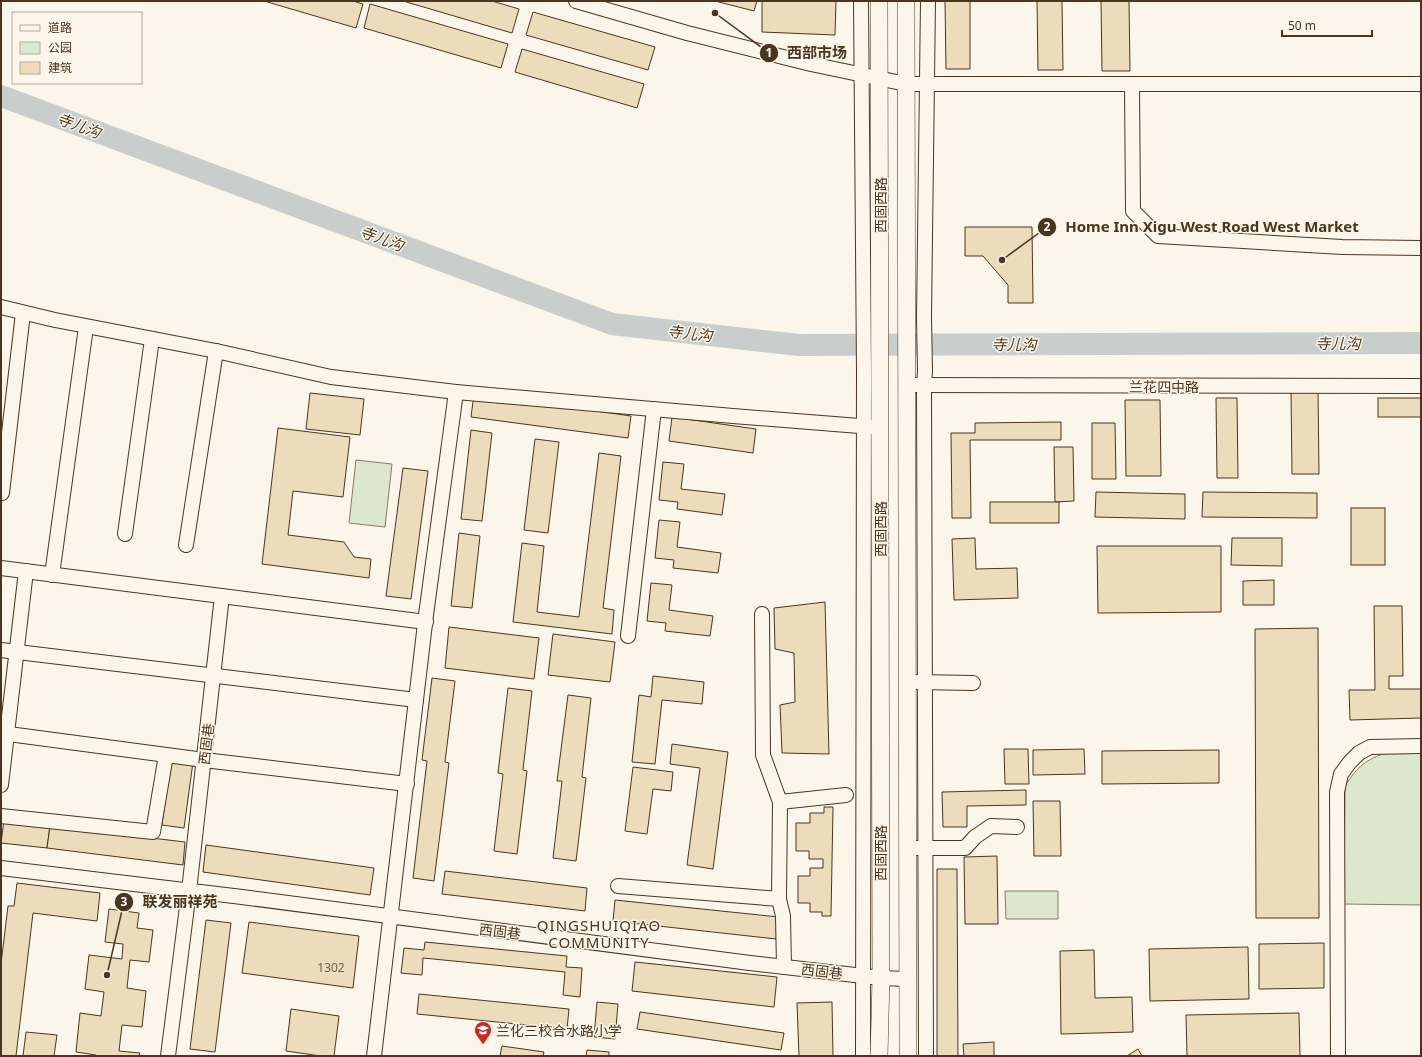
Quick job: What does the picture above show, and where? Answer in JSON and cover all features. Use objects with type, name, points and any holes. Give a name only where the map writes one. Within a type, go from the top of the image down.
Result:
[{"type":"main road","name":"西固西路","points":[[879,1],[880,317],[872,371],[880,978],[879,1056]]},
{"type":"main road","name":"西固西路","points":[[906,1],[908,1056]]},
{"type":"street","points":[[576,1],[687,33],[811,64],[906,84],[1421,84]]},
{"type":"street","points":[[861,1],[863,317],[872,371]]},
{"type":"street","points":[[926,1056],[924,317],[928,1]]},
{"type":"street","points":[[1132,85],[1134,211],[1158,236],[1342,247],[1421,248]]},
{"type":"street","points":[[1,307],[86,327],[216,351],[331,377],[456,392],[872,427],[863,1056]]},
{"type":"street","points":[[2,493],[23,313]]},
{"type":"street","points":[[52,575],[86,327]]},
{"type":"street","points":[[125,534],[152,340]]},
{"type":"street","points":[[186,545],[216,351]]},
{"type":"street","name":"兰花四中路","points":[[906,378],[1421,386]]},
{"type":"street","points":[[374,1056],[416,700],[456,392]]},
{"type":"street","points":[[628,636],[654,409]]},
{"type":"street","points":[[1,568],[426,622]]},
{"type":"street","points":[[1,785],[4,733],[26,571]]},
{"type":"street","name":"西固巷","points":[[189,891],[222,596]]},
{"type":"street","points":[[762,614],[762,755],[780,802],[779,899],[783,916],[784,967]]},
{"type":"street","points":[[1,650],[416,700]]},
{"type":"street","points":[[907,682],[973,683]]},
{"type":"street","points":[[4,733],[204,760],[407,784]]},
{"type":"street","points":[[1338,1056],[1337,792],[1341,774],[1359,753],[1370,747],[1421,746]]},
{"type":"street","points":[[1,816],[153,832],[166,755]]},
{"type":"street","points":[[780,802],[846,794]]},
{"type":"street","points":[[907,848],[965,848],[975,837],[991,826],[1017,827]]},
{"type":"street","name":"西固巷","points":[[1,868],[784,967],[880,978],[907,979]]},
{"type":"street","points":[[618,886],[779,899]]},
{"type":"street","points":[[168,1056],[189,891]]},
{"type":"green space","points":[[356,460],[392,464],[385,527],[349,523]]},
{"type":"green space","points":[[1388,752],[1421,752],[1421,905],[1344,904],[1345,786],[1354,773],[1363,764]]},
{"type":"green space","points":[[1005,891],[1058,891],[1058,919],[1006,919]]},
{"type":"building","points":[[264,1],[353,1],[363,4],[356,28]]},
{"type":"building","points":[[403,1],[492,1],[519,9],[512,33]]},
{"type":"building","points":[[715,1],[757,1],[754,11]]},
{"type":"building","points":[[762,1],[836,1],[835,35],[762,32]]},
{"type":"building","points":[[945,1],[970,1],[970,69],[946,69]]},
{"type":"building","points":[[1037,1],[1062,1],[1063,70],[1038,70]]},
{"type":"building","points":[[1101,1],[1129,1],[1130,71],[1102,71]]},
{"type":"building","points":[[370,4],[508,44],[501,68],[364,28]]},
{"type":"building","points":[[533,12],[655,47],[648,70],[526,35]]},
{"type":"building","points":[[522,49],[644,84],[637,108],[515,72]]},
{"type":"building","points":[[965,227],[1032,227],[1033,303],[1008,303],[1008,285],[983,256],[965,256]]},
{"type":"building","points":[[1291,391],[1318,391],[1319,474],[1292,474]]},
{"type":"building","points":[[310,393],[364,399],[360,435],[306,429]]},
{"type":"building","points":[[474,394],[631,416],[628,438],[471,417]]},
{"type":"building","points":[[1216,398],[1237,398],[1238,478],[1217,478]]},
{"type":"building","points":[[1378,398],[1421,398],[1421,417],[1378,417]]},
{"type":"building","points":[[1125,400],[1160,400],[1161,476],[1126,476]]},
{"type":"building","points":[[672,417],[756,429],[753,453],[669,441]]},
{"type":"building","points":[[1061,422],[1061,440],[970,440],[971,518],[952,518],[951,433],[975,433],[975,423]]},
{"type":"building","points":[[1092,423],[1115,423],[1116,479],[1092,479]]},
{"type":"building","points":[[278,428],[350,437],[343,497],[293,491],[288,535],[344,542],[354,557],[371,559],[369,578],[262,564]]},
{"type":"building","points":[[471,430],[492,433],[482,521],[461,519]]},
{"type":"building","points":[[535,439],[559,442],[548,533],[524,530]]},
{"type":"building","points":[[1054,447],[1073,447],[1074,501],[1055,502]]},
{"type":"building","points":[[599,453],[621,456],[603,608],[614,610],[612,634],[513,622],[522,543],[544,546],[537,612],[579,617]]},
{"type":"building","points":[[663,462],[684,464],[681,489],[725,494],[722,515],[677,509],[678,502],[659,500]]},
{"type":"building","points":[[403,468],[428,471],[411,599],[386,596]]},
{"type":"building","points":[[1096,492],[1185,494],[1185,519],[1095,517]]},
{"type":"building","points":[[1203,492],[1317,493],[1317,518],[1202,517]]},
{"type":"building","points":[[990,502],[1059,502],[1059,523],[990,523]]},
{"type":"building","points":[[1351,508],[1385,508],[1385,565],[1351,565]]},
{"type":"building","points":[[659,520],[680,522],[677,547],[721,553],[718,573],[673,568],[674,560],[655,558]]},
{"type":"building","points":[[459,533],[480,536],[472,608],[451,606]]},
{"type":"building","points":[[975,538],[976,569],[1017,568],[1018,598],[954,600],[952,539]]},
{"type":"building","points":[[1232,538],[1282,538],[1282,566],[1231,565]]},
{"type":"building","points":[[1097,546],[1221,546],[1221,612],[1098,613]]},
{"type":"building","points":[[1274,580],[1274,605],[1243,605],[1243,581]]},
{"type":"building","points":[[651,583],[672,585],[669,610],[713,616],[710,636],[665,631],[666,623],[647,621]]},
{"type":"building","points":[[825,602],[829,754],[782,753],[780,705],[795,702],[794,653],[775,649],[774,608]]},
{"type":"building","points":[[1374,606],[1402,606],[1403,676],[1389,676],[1389,689],[1421,689],[1421,718],[1350,720],[1349,690],[1375,690]]},
{"type":"building","points":[[449,627],[539,638],[534,679],[445,668]]},
{"type":"building","points":[[1318,628],[1319,918],[1256,918],[1255,629]]},
{"type":"building","points":[[553,634],[615,642],[610,682],[548,675]]},
{"type":"building","points":[[653,676],[704,682],[702,704],[662,700],[655,764],[632,762],[639,695],[651,697]]},
{"type":"building","points":[[432,678],[455,681],[445,762],[449,763],[434,881],[413,878],[427,761],[422,760]]},
{"type":"building","points":[[508,688],[532,691],[523,770],[527,771],[517,854],[494,851],[503,774],[498,773]]},
{"type":"building","points":[[568,695],[591,698],[582,777],[586,778],[576,861],[553,858],[562,781],[557,781]]},
{"type":"building","points":[[672,744],[728,752],[713,869],[687,865],[700,768],[670,764]]},
{"type":"building","points":[[1004,749],[1028,749],[1029,784],[1005,784]]},
{"type":"building","points":[[1084,749],[1085,774],[1033,775],[1033,750]]},
{"type":"building","points":[[1219,750],[1219,783],[1102,784],[1102,751]]},
{"type":"building","points":[[171,759],[193,762],[184,828],[162,825]]},
{"type":"building","points":[[633,767],[673,772],[671,791],[653,789],[647,834],[625,831]]},
{"type":"building","points":[[1026,790],[1026,805],[967,806],[967,827],[943,827],[942,792]]},
{"type":"building","points":[[1033,801],[1060,801],[1061,856],[1034,856]]},
{"type":"building","points":[[824,807],[833,807],[831,916],[822,916],[822,912],[810,912],[810,903],[798,903],[798,876],[810,876],[810,868],[823,868],[823,859],[809,859],[809,851],[796,851],[796,823],[810,823],[810,813],[824,813]]},
{"type":"building","points":[[4,820],[50,826],[47,848],[1,843]]},
{"type":"building","points":[[50,826],[185,842],[183,865],[47,848]]},
{"type":"building","points":[[206,845],[374,868],[370,895],[203,872]]},
{"type":"building","points":[[997,856],[998,924],[965,924],[964,857]]},
{"type":"building","points":[[937,869],[957,869],[958,1056],[937,1056]]},
{"type":"building","points":[[445,871],[587,888],[585,911],[442,894]]},
{"type":"building","points":[[17,883],[100,893],[97,921],[33,913],[16,1056],[1,1056],[1,964],[8,906],[14,906]]},
{"type":"building","points":[[615,900],[779,917],[776,939],[613,921]]},
{"type":"building","points":[[109,909],[139,913],[137,928],[153,930],[149,962],[130,960],[127,988],[146,991],[142,1027],[122,1025],[119,1051],[140,1053],[139,1056],[96,1056],[76,1052],[80,1013],[101,1016],[104,992],[85,989],[89,955],[122,959],[123,944],[105,942]]},
{"type":"building","points":[[206,920],[231,923],[215,1052],[190,1049]]},
{"type":"building","points":[[249,922],[359,936],[353,988],[242,973]]},
{"type":"building","points":[[425,942],[567,956],[566,967],[582,968],[580,997],[563,995],[565,972],[423,958],[422,975],[401,973],[404,948],[424,950]]},
{"type":"building","points":[[1324,943],[1324,988],[1259,989],[1259,944]]},
{"type":"building","points":[[1248,947],[1249,999],[1150,1001],[1149,949]]},
{"type":"building","points":[[1094,950],[1095,998],[1132,997],[1133,1032],[1061,1034],[1060,951]]},
{"type":"building","points":[[635,962],[777,977],[774,1007],[632,991]]},
{"type":"building","points":[[419,994],[569,1009],[567,1029],[417,1014]]},
{"type":"building","points":[[597,1002],[618,1004],[615,1039],[594,1037]]},
{"type":"building","points":[[832,1002],[833,1056],[799,1056],[797,1003]]},
{"type":"building","points":[[291,1009],[339,1016],[334,1056],[321,1056],[286,1051]]},
{"type":"building","points":[[640,1012],[784,1033],[781,1050],[637,1029]]},
{"type":"building","points":[[1299,1013],[1300,1056],[1187,1056],[1186,1015]]},
{"type":"building","points":[[26,1032],[57,1035],[54,1056],[23,1056]]},
{"type":"building","points":[[994,1042],[994,1056],[964,1056],[963,1044]]},
{"type":"building","points":[[502,1046],[544,1052],[543,1056],[500,1056]]},
{"type":"building","points":[[1138,1049],[1142,1056],[1127,1056]]},
{"type":"building","points":[[587,1050],[609,1052],[609,1056],[586,1056]]},
{"type":"waterway","name":"寺儿沟","points":[[1,96],[612,324],[799,345],[1421,343]]},
{"type":"place","name":"西部市场","points":[[715,13]]},
{"type":"place","name":"Home Inn Xigu West Road West Market","points":[[1002,260]]},
{"type":"place","name":"联发丽祥苑","points":[[107,975]]},
{"type":"place","name":"兰化三校合水路小学","points":[[483,1045]]},
{"type":"district","name":"QINGSHUIQIAO COMMUNITY","points":[[599,934]]}]
